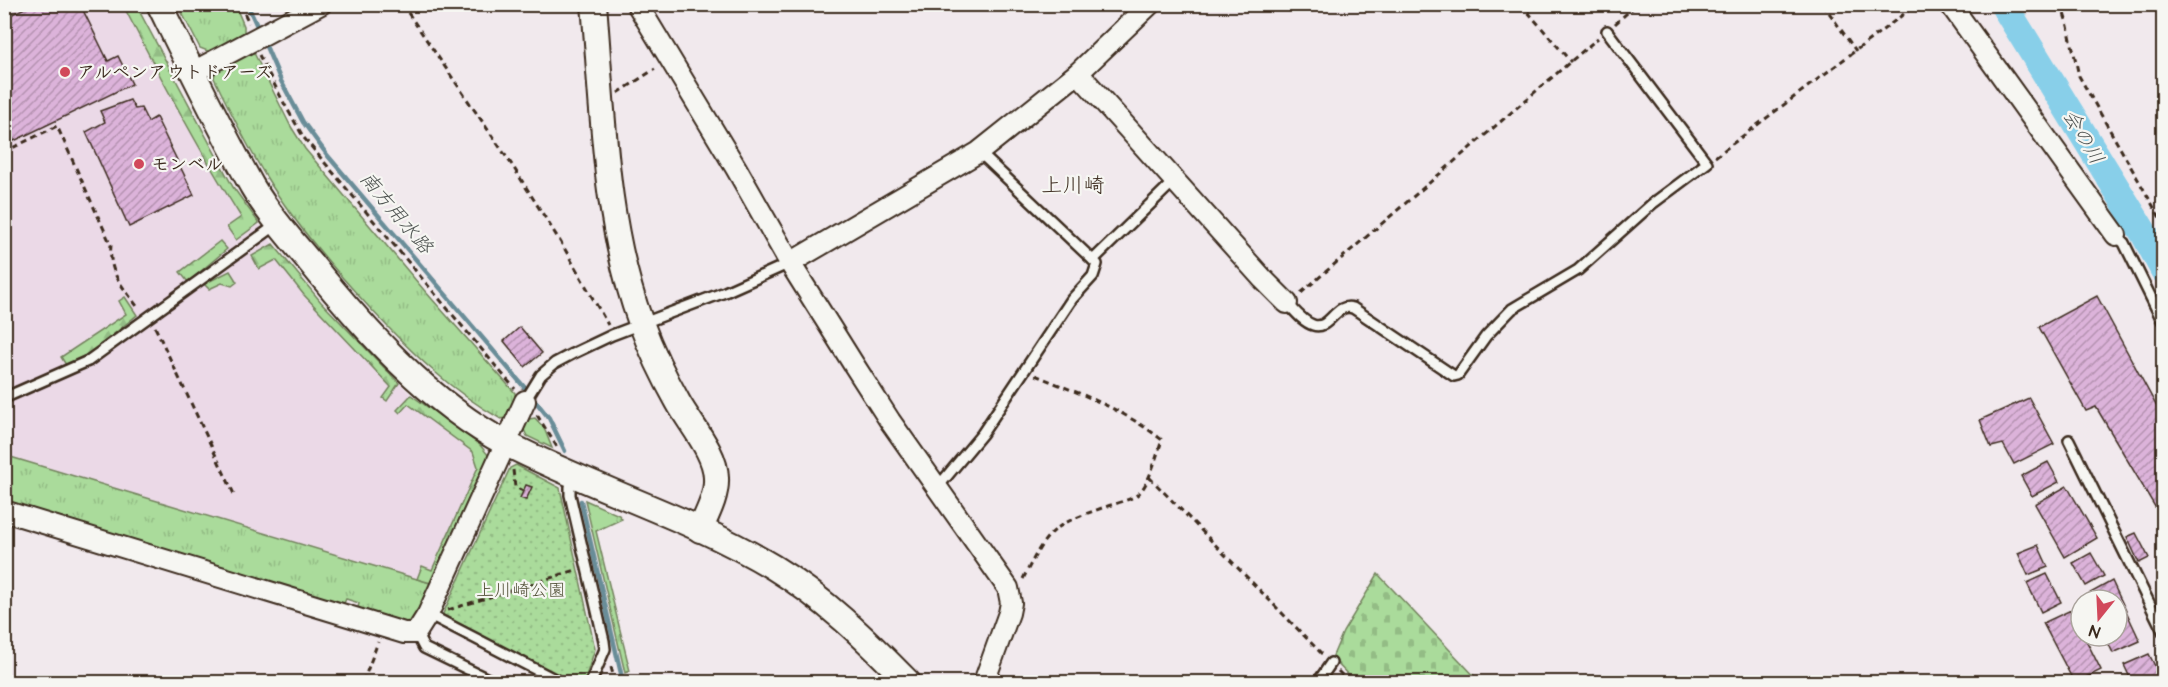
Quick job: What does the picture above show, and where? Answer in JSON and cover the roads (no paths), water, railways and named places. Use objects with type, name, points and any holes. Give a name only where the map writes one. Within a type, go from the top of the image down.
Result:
[{"type":"street","points":[[159,4],[253,187],[278,224],[340,300],[397,360],[445,402],[506,443],[757,558],[806,589],[847,622],[908,682]]},
{"type":"street","points":[[193,72],[321,4]]},
{"type":"street","points":[[594,4],[615,220],[626,270],[642,324],[664,374],[709,454],[716,471],[716,490],[700,530]]},
{"type":"street","points":[[637,4],[790,263],[890,421],[1005,583],[1010,593],[1009,613],[984,682]]},
{"type":"street","points":[[790,263],[979,152],[1078,73],[1150,4]]},
{"type":"street","points":[[1950,4],[2116,235]]},
{"type":"street","points":[[1078,73],[1287,303]]},
{"type":"street","points":[[4,511],[404,633],[416,633],[436,613],[525,401]]},
{"type":"lane","points":[[1287,303],[1310,324],[1316,326],[1323,325],[1341,307],[1353,308],[1454,376],[1458,375],[1486,336],[1512,309],[1578,270],[1652,204],[1707,164],[1607,31]]},
{"type":"lane","points":[[937,488],[982,434],[1072,300],[1097,268],[1094,260],[979,152]]},
{"type":"lane","points":[[1094,260],[1174,181]]},
{"type":"lane","points":[[4,399],[88,361],[278,224]]},
{"type":"lane","points":[[2116,235],[2124,243],[2163,324]]},
{"type":"lane","points":[[525,401],[535,382],[546,369],[572,354],[612,335],[725,292],[790,263]]},
{"type":"lane","points":[[2069,440],[2163,633]]},
{"type":"lane","points":[[574,475],[570,495],[604,641],[604,649],[591,682]]},
{"type":"lane","points":[[436,613],[560,682]]},
{"type":"lane","points":[[416,633],[424,648],[494,682]]},
{"type":"lane","points":[[1318,682],[1330,663]]},
{"type":"waterway","name":"南方用水路","points":[[247,4],[257,26]]},
{"type":"waterway","name":"会の川","points":[[2003,4],[2145,235],[2164,270]]},
{"type":"waterway","name":"南方用水路","points":[[265,44],[281,81],[303,122],[328,156],[525,388]]},
{"type":"waterway","name":"南方用水路","points":[[533,398],[549,418],[565,451]]},
{"type":"waterway","name":"南方用水路","points":[[581,501],[623,682]]},
{"type":"place","name":"アルペンアウトドアーズ","points":[[65,72]]},
{"type":"place","name":"モンベル","points":[[139,164]]},
{"type":"district","name":"上川崎","points":[[1073,185]]},
{"type":"park label","name":"上川崎公園","points":[[521,590]]}]
